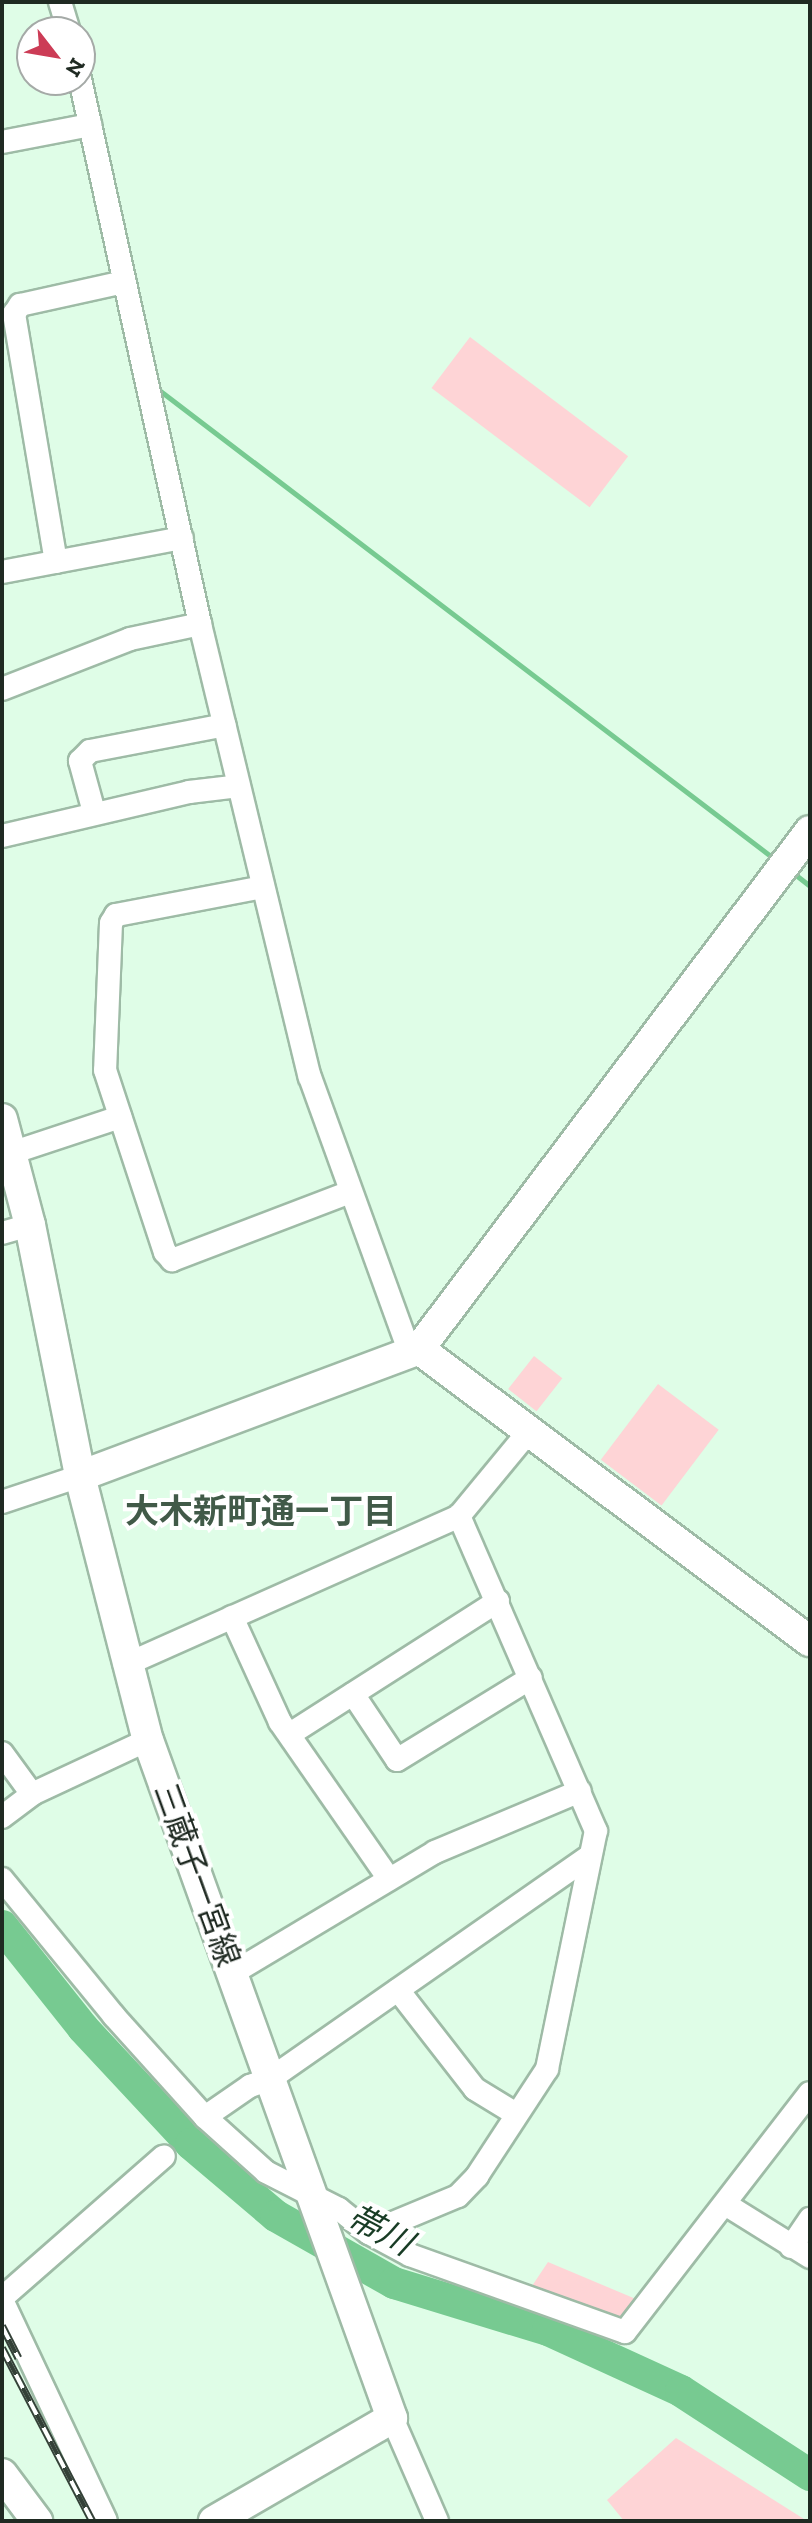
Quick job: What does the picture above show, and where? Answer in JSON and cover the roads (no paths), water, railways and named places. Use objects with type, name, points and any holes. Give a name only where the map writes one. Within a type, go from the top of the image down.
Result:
[{"type":"main road","points":[[80,1476],[415,1351],[810,831]]},
{"type":"main road","name":"三蔵子一宮線","points":[[2,1119],[11,1153],[16,1229],[125,1665],[148,1740],[233,1973],[301,2174],[319,2208],[342,2284],[392,2418]]},
{"type":"main road","points":[[415,1351],[529,1431],[810,1641]]},
{"type":"main road","points":[[214,2521],[392,2418]]},
{"type":"main road","points":[[4,2482],[37,2521]]},
{"type":"street","points":[[84,96],[200,624],[310,1077],[350,1192],[415,1351]]},
{"type":"street","points":[[2,142],[90,125]]},
{"type":"street","points":[[56,562],[14,314],[20,305],[124,282]]},
{"type":"street","points":[[2,572],[182,538]]},
{"type":"street","points":[[2,689],[130,639],[200,624]]},
{"type":"street","points":[[94,812],[80,761],[90,751],[225,725]]},
{"type":"street","points":[[2,836],[94,812],[239,786]]},
{"type":"street","points":[[263,887],[116,915],[111,923],[105,1070],[172,1260],[350,1192]]},
{"type":"street","points":[[11,1153],[120,1117]]},
{"type":"street","points":[[125,1665],[459,1516],[529,1431]]},
{"type":"street","points":[[2,1502],[80,1476]]},
{"type":"street","points":[[369,2233],[458,2196],[547,2069],[588,1857],[596,1831],[459,1516]]},
{"type":"street","points":[[290,1734],[498,1601]]},
{"type":"street","points":[[232,1617],[290,1734],[389,1879]]},
{"type":"street","points":[[353,1694],[397,1760],[531,1678]]},
{"type":"street","points":[[2,1817],[32,1794],[148,1740]]},
{"type":"street","points":[[2,1753],[32,1794]]},
{"type":"street","points":[[233,1973],[389,1879],[487,1827],[580,1791]]},
{"type":"street","points":[[205,2117],[250,2086],[270,2079],[588,1857]]},
{"type":"street","points":[[2,1879],[114,2016],[205,2117],[250,2160],[319,2208],[339,2209],[369,2233],[410,2255],[625,2332],[808,2101]]},
{"type":"street","points":[[398,1990],[475,2089],[516,2114]]},
{"type":"street","points":[[106,2521],[2,2299],[164,2156]]},
{"type":"street","points":[[725,2204],[801,2252],[810,2219]]},
{"type":"street","points":[[392,2418],[437,2521]]},
{"type":"waterway","points":[[159,390],[777,861]]},
{"type":"waterway","points":[[792,872],[810,886]]},
{"type":"waterway","name":"帯川","points":[[2,1926],[83,2028],[191,2144],[276,2216],[394,2283],[548,2330],[681,2391],[810,2475]]},
{"type":"railway","points":[[2,2326],[18,2358]]},
{"type":"railway","points":[[2,2348],[92,2521]]},
{"type":"district","name":"大木新町通一丁目","points":[[261,1512]]}]
